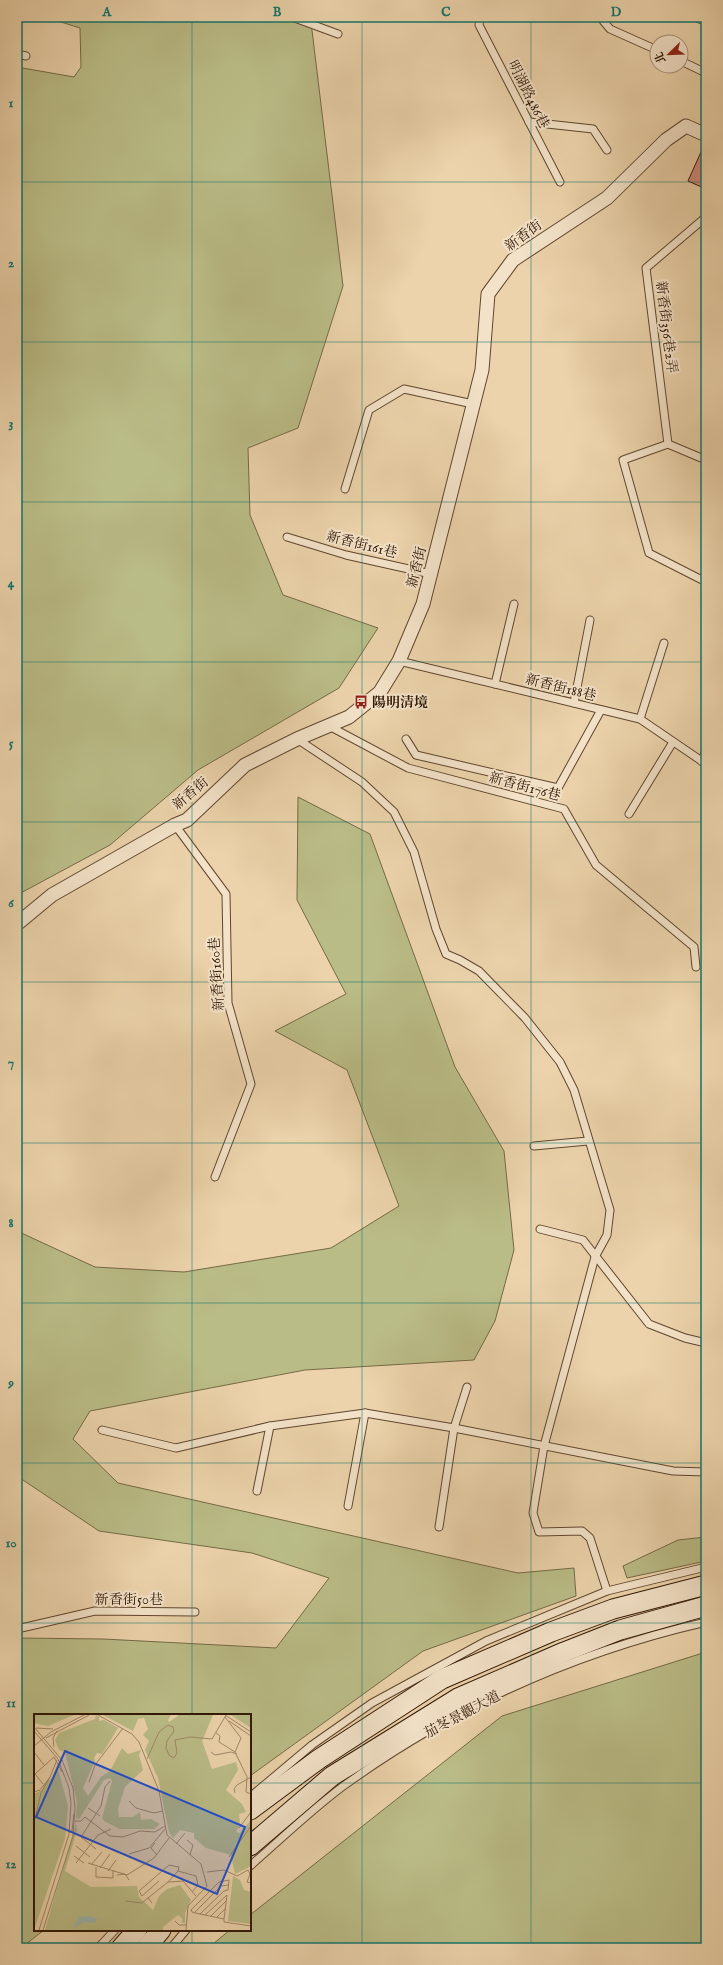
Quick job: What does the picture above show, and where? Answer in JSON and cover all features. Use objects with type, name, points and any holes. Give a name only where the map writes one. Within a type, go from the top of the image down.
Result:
[{"type":"street","name":"新香街","points":[[17,924],[52,895],[175,825],[187,820],[245,765],[297,739],[349,718],[380,692],[399,661],[423,604],[482,370],[488,294],[513,260],[607,198],[666,140],[686,126],[706,135]]},
{"type":"street","points":[[251,1806],[319,1759],[442,1679],[551,1632],[613,1609],[706,1585]]},
{"type":"street","name":"茄苳景觀大道","points":[[251,1845],[332,1776],[458,1698],[564,1652],[620,1630],[706,1606]]},
{"type":"street","points":[[121,1948],[136,1931]]},
{"type":"street","points":[[146,1948],[160,1931]]},
{"type":"lane","points":[[292,17],[338,34]]},
{"type":"lane","name":"明湖路486巷","points":[[480,17],[479,25],[560,182]]},
{"type":"lane","points":[[600,17],[610,29],[649,46]]},
{"type":"lane","points":[[695,17],[706,22]]},
{"type":"lane","points":[[17,54],[26,56]]},
{"type":"lane","points":[[689,65],[706,73]]},
{"type":"lane","points":[[530,122],[593,130],[607,150]]},
{"type":"lane","name":"新香街356巷2弄","points":[[668,444],[646,268],[706,217]]},
{"type":"lane","points":[[345,489],[369,410],[404,389],[473,404]]},
{"type":"lane","points":[[706,460],[668,444],[623,460],[650,553],[706,582]]},
{"type":"lane","name":"新香街161巷","points":[[287,536],[346,555],[431,574]]},
{"type":"lane","points":[[495,684],[514,604]]},
{"type":"lane","points":[[574,703],[590,620]]},
{"type":"lane","points":[[640,719],[664,643]]},
{"type":"lane","name":"新香街188巷","points":[[399,661],[640,719],[704,763]]},
{"type":"lane","points":[[406,739],[416,755],[558,788],[601,710]]},
{"type":"lane","name":"新香街176巷","points":[[329,726],[408,768],[564,808],[596,865],[694,947],[696,968]]},
{"type":"lane","points":[[297,739],[362,782],[394,812],[414,852],[436,929],[446,954],[479,971],[524,1018],[560,1062],[574,1090],[588,1141],[610,1210],[607,1235],[595,1257],[544,1446],[533,1512],[539,1532],[582,1531],[590,1538],[608,1591]]},
{"type":"lane","points":[[629,814],[673,742]]},
{"type":"lane","points":[[704,763],[706,749]]},
{"type":"lane","name":"新香街160巷","points":[[175,825],[226,894],[228,1004],[251,1084],[215,1177]]},
{"type":"lane","points":[[534,1146],[588,1141]]},
{"type":"lane","points":[[540,1229],[583,1240],[649,1324],[685,1338],[706,1343]]},
{"type":"lane","points":[[439,1527],[454,1428],[467,1387]]},
{"type":"lane","points":[[102,1430],[176,1448],[270,1426],[365,1413],[454,1428],[673,1471],[706,1472]]},
{"type":"lane","points":[[348,1506],[365,1413]]},
{"type":"lane","points":[[257,1491],[270,1426]]},
{"type":"lane","points":[[251,1806],[312,1745],[372,1703],[486,1641],[608,1591],[706,1567]]},
{"type":"lane","name":"新香街50巷","points":[[17,1629],[95,1611],[195,1612]]},
{"type":"lane","name":"茄苳景觀大道","points":[[251,1865],[341,1788],[404,1746],[468,1709],[547,1672],[623,1644],[706,1622]]},
{"type":"lane","points":[[98,1948],[114,1931]]},
{"type":"lane","points":[[171,1948],[185,1931]]},
{"type":"green space","points":[[45,17],[315,17],[311,22],[343,286],[298,428],[248,448],[250,515],[283,595],[378,628],[339,688],[198,770],[110,845],[17,895],[17,67],[74,77],[81,67],[80,28]]},
{"type":"green space","points":[[298,797],[370,834],[455,1067],[504,1151],[514,1250],[495,1321],[474,1360],[305,1370],[90,1411],[73,1439],[118,1483],[518,1573],[574,1568],[576,1596],[423,1651],[251,1775],[251,1714],[34,1714],[34,1931],[43,1931],[21,1948],[17,1948],[17,1638],[103,1639],[276,1648],[329,1578],[252,1553],[99,1531],[17,1476],[17,1231],[95,1267],[184,1272],[331,1248],[399,1206],[347,1070],[275,1031],[346,994],[297,900]]},
{"type":"green space","points":[[706,1537],[706,1561],[627,1578],[623,1566],[678,1540]]},
{"type":"green space","points":[[706,1652],[706,1948],[208,1948],[229,1931],[251,1931],[251,1914],[502,1716]]},
{"type":"building","points":[[706,143],[706,189],[688,181]]},
{"type":"place","name":"陽明清境","points":[[361,702]]}]
